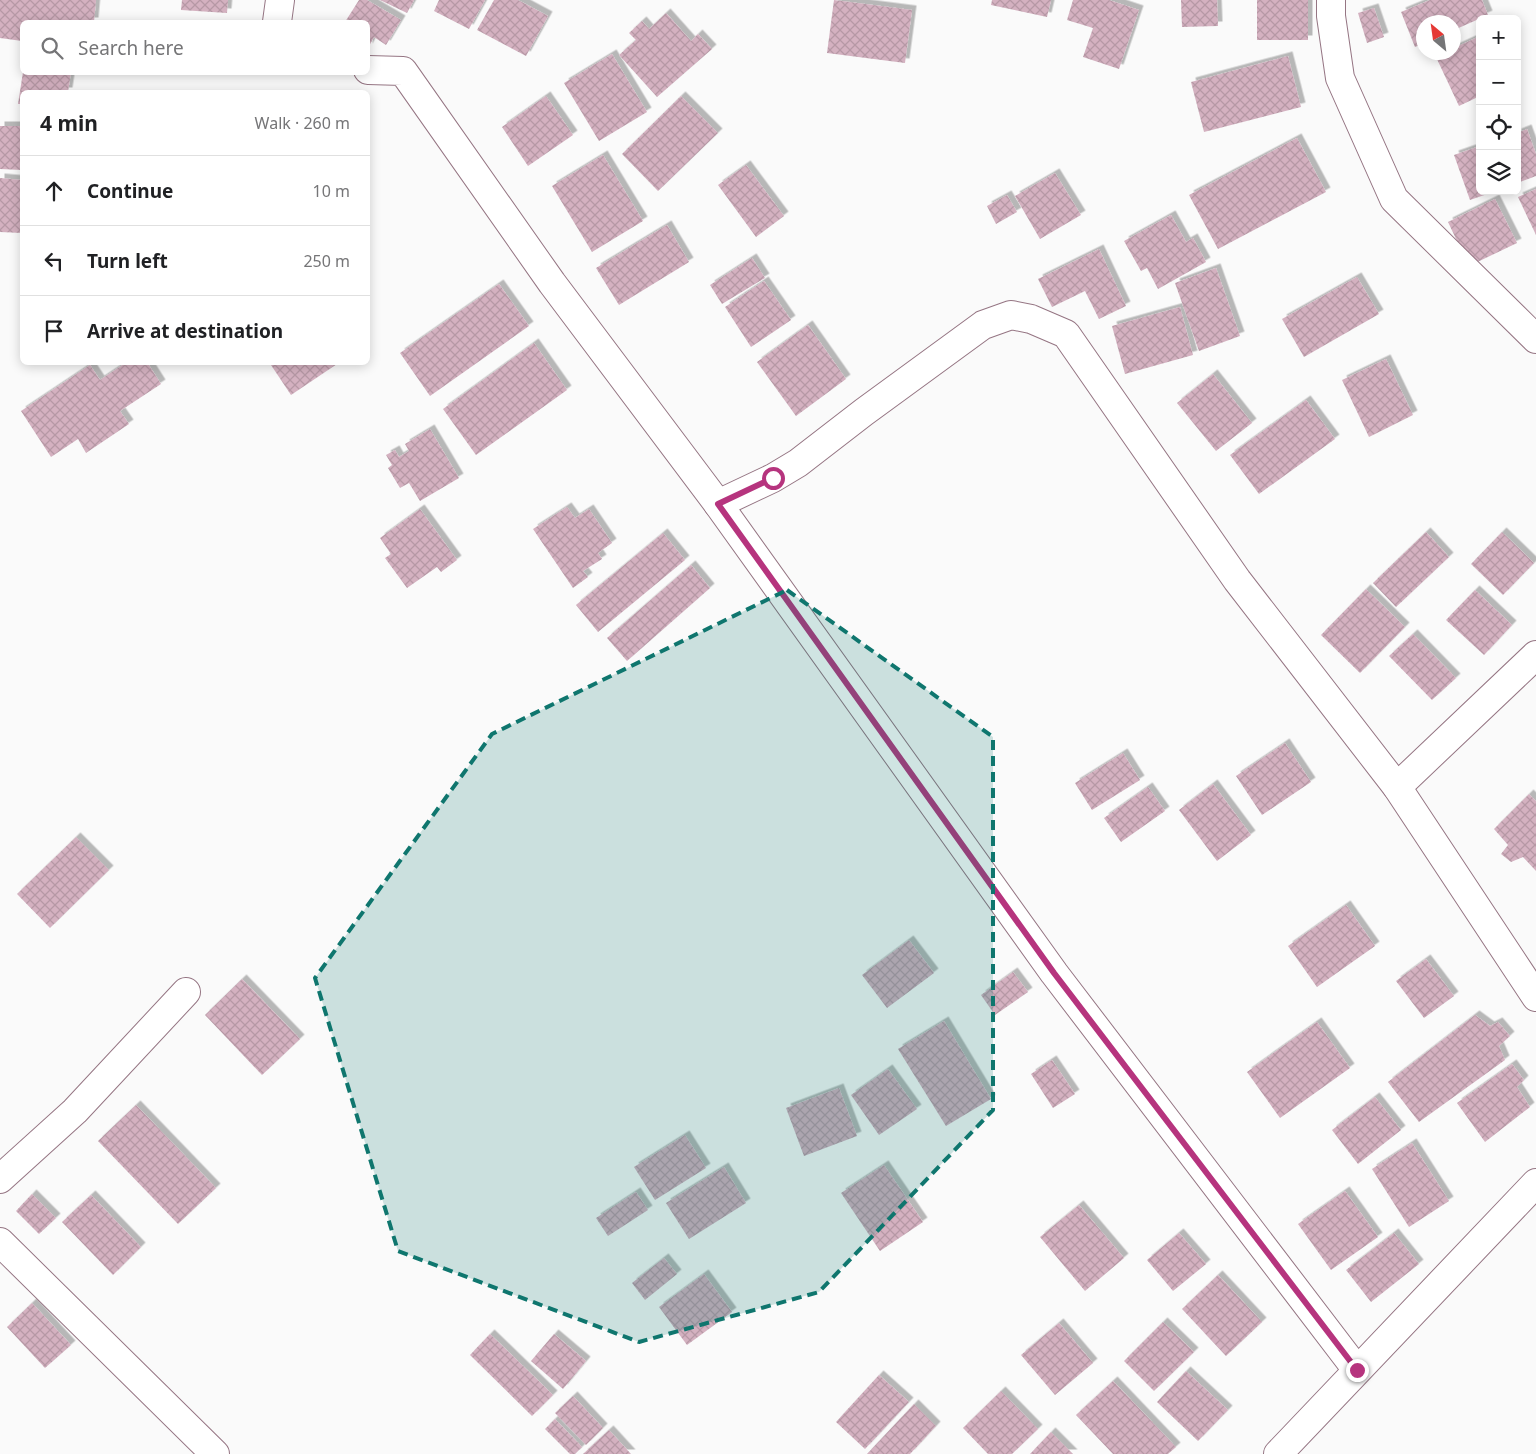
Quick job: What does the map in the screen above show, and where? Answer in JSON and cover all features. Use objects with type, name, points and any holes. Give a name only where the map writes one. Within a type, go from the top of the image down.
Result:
[{"type":"street","points":[[278,20],[280,0]]},
{"type":"street","points":[[1331,0],[1340,78],[1394,199],[1536,339]]},
{"type":"street","points":[[370,70],[403,71],[552,283],[718,504],[1054,973],[1357,1370]]},
{"type":"street","points":[[718,504],[773,478],[798,463],[982,325],[1011,315],[1031,319],[1066,334],[1237,580],[1396,787],[1536,997]]},
{"type":"street","points":[[1396,787],[1536,655]]},
{"type":"street","points":[[0,1179],[75,1111],[186,992]]},
{"type":"street","points":[[1278,1454],[1536,1183]]},
{"type":"street","points":[[0,1242],[215,1454]]},
{"type":"highlighted area","points":[[787,590],[993,737],[993,1110],[819,1292],[639,1342],[398,1251],[315,978],[492,734]]},
{"type":"building","points":[[0,0],[96,0],[94,20],[20,20],[20,41],[0,38]]},
{"type":"building","points":[[182,0],[228,0],[227,13],[181,10]]},
{"type":"building","points":[[359,0],[367,0],[401,20],[386,45],[374,37],[370,44],[370,20],[346,20]]},
{"type":"building","points":[[380,0],[414,0],[407,13]]},
{"type":"building","points":[[439,0],[485,0],[469,29],[434,11]]},
{"type":"building","points":[[494,0],[518,0],[548,16],[526,56],[477,30]]},
{"type":"building","points":[[834,0],[912,10],[905,63],[827,53]]},
{"type":"building","points":[[992,0],[1051,0],[1047,17],[991,5]]},
{"type":"building","points":[[1073,0],[1109,0],[1139,10],[1119,69],[1083,57],[1093,28],[1067,20]]},
{"type":"building","points":[[1181,0],[1217,0],[1218,26],[1182,27]]},
{"type":"building","points":[[1257,0],[1308,0],[1308,40],[1257,40]]},
{"type":"building","points":[[1430,0],[1482,0],[1488,15],[1476,15],[1476,20],[1461,27],[1461,15],[1416,15],[1415,47],[1401,12]]},
{"type":"building","points":[[1374,8],[1384,37],[1367,43],[1358,13]]},
{"type":"building","points":[[666,13],[691,41],[698,34],[712,49],[657,97],[619,55],[636,40],[629,33],[642,21],[649,29]]},
{"type":"building","points":[[1476,38],[1476,98],[1459,106],[1437,60],[1461,60],[1461,45]]},
{"type":"building","points":[[612,54],[647,112],[599,141],[564,83]]},
{"type":"building","points":[[1288,56],[1301,107],[1204,132],[1191,82]]},
{"type":"building","points":[[23,75],[71,75],[68,90],[20,90]]},
{"type":"building","points":[[546,96],[573,135],[528,166],[502,127]]},
{"type":"building","points":[[681,96],[718,133],[658,191],[622,154]]},
{"type":"building","points":[[0,126],[20,126],[20,170],[0,169]]},
{"type":"building","points":[[1527,129],[1536,154],[1536,176],[1521,182],[1521,150],[1521,131]]},
{"type":"building","points":[[1297,138],[1326,192],[1218,249],[1189,195]]},
{"type":"building","points":[[1476,147],[1476,195],[1484,195],[1470,200],[1454,155]]},
{"type":"building","points":[[603,155],[643,221],[592,252],[552,186]]},
{"type":"building","points":[[746,165],[784,216],[756,237],[718,185]]},
{"type":"building","points":[[1055,173],[1081,215],[1040,239],[1015,196]]},
{"type":"building","points":[[0,178],[20,180],[20,233],[0,232]]},
{"type":"building","points":[[1536,189],[1536,235],[1518,197]]},
{"type":"building","points":[[1007,195],[1017,212],[996,224],[987,206]]},
{"type":"building","points":[[1495,199],[1517,243],[1469,266],[1448,222]]},
{"type":"building","points":[[1171,215],[1186,242],[1193,238],[1206,262],[1158,289],[1147,268],[1141,271],[1124,241]]},
{"type":"building","points":[[667,225],[689,262],[619,305],[596,268]]},
{"type":"building","points":[[1099,249],[1126,306],[1099,319],[1085,291],[1052,307],[1038,279]]},
{"type":"building","points":[[752,258],[765,278],[722,304],[710,285]]},
{"type":"building","points":[[1216,268],[1240,336],[1199,351],[1175,283]]},
{"type":"building","points":[[1357,277],[1379,314],[1304,357],[1282,319]]},
{"type":"building","points":[[764,281],[791,320],[751,347],[725,307]]},
{"type":"building","points":[[499,284],[529,326],[430,396],[400,353]]},
{"type":"building","points":[[1180,307],[1193,355],[1125,374],[1112,326]]},
{"type":"building","points":[[808,325],[846,379],[796,416],[757,362]]},
{"type":"building","points":[[534,343],[567,390],[476,455],[443,409]]},
{"type":"building","points":[[1386,359],[1413,415],[1369,437],[1342,380]]},
{"type":"building","points":[[90,365],[100,380],[122,365],[149,365],[161,384],[120,411],[129,424],[86,453],[78,439],[51,457],[21,411]]},
{"type":"building","points":[[271,365],[336,365],[291,395]]},
{"type":"building","points":[[1213,374],[1252,423],[1216,451],[1177,403]]},
{"type":"building","points":[[1306,400],[1335,439],[1259,494],[1230,455]]},
{"type":"building","points":[[430,429],[459,478],[420,501],[409,483],[400,488],[388,468],[392,465],[386,455],[395,450],[399,457],[409,451],[405,444]]},
{"type":"building","points":[[567,507],[575,518],[589,509],[612,543],[598,553],[602,559],[583,571],[588,577],[573,588],[533,529]]},
{"type":"building","points":[[420,509],[457,560],[441,572],[437,567],[407,588],[385,558],[391,554],[380,538]]},
{"type":"building","points":[[1426,532],[1449,557],[1396,607],[1373,583]]},
{"type":"building","points":[[1502,532],[1534,563],[1503,595],[1471,564]]},
{"type":"building","points":[[663,533],[685,560],[598,632],[576,605]]},
{"type":"building","points":[[691,565],[710,588],[627,661],[607,638]]},
{"type":"building","points":[[1366,589],[1405,627],[1360,673],[1321,635]]},
{"type":"building","points":[[1475,590],[1512,625],[1484,655],[1446,620]]},
{"type":"building","points":[[1413,634],[1456,678],[1432,700],[1389,656]]},
{"type":"building","points":[[1285,743],[1311,782],[1262,815],[1236,776]]},
{"type":"building","points":[[1123,753],[1140,780],[1092,810],[1075,783]]},
{"type":"building","points":[[1213,784],[1251,835],[1217,861],[1179,810]]},
{"type":"building","points":[[1148,787],[1165,811],[1121,842],[1104,818]]},
{"type":"building","points":[[1529,794],[1536,801],[1536,871],[1523,857],[1511,862],[1501,854],[1508,845],[1494,829]]},
{"type":"building","points":[[76,837],[109,870],[50,928],[17,894]]},
{"type":"building","points":[[1346,905],[1375,946],[1317,987],[1288,946]]},
{"type":"building","points":[[909,940],[934,973],[887,1008],[862,975]]},
{"type":"building","points":[[1426,959],[1454,996],[1424,1018],[1396,981]]},
{"type":"building","points":[[1013,972],[1028,992],[995,1015],[981,995]]},
{"type":"building","points":[[242,979],[300,1039],[262,1075],[205,1015]]},
{"type":"building","points":[[1475,1015],[1490,1026],[1498,1022],[1510,1036],[1499,1046],[1505,1060],[1419,1122],[1388,1082]]},
{"type":"building","points":[[944,1021],[991,1099],[946,1126],[898,1049]]},
{"type":"building","points":[[1317,1022],[1350,1068],[1280,1118],[1247,1072]]},
{"type":"building","points":[[1052,1060],[1075,1094],[1053,1108],[1031,1074]]},
{"type":"building","points":[[1512,1064],[1524,1080],[1517,1087],[1530,1107],[1485,1142],[1457,1103]]},
{"type":"building","points":[[888,1069],[917,1109],[879,1135],[851,1095]]},
{"type":"building","points":[[839,1088],[857,1136],[804,1156],[786,1108]]},
{"type":"building","points":[[1375,1097],[1401,1130],[1358,1164],[1332,1130]]},
{"type":"building","points":[[136,1105],[216,1188],[178,1224],[98,1141]]},
{"type":"building","points":[[685,1135],[706,1168],[655,1200],[634,1167]]},
{"type":"building","points":[[1412,1143],[1449,1201],[1409,1227],[1372,1169]]},
{"type":"building","points":[[884,1165],[923,1222],[880,1251],[841,1193]]},
{"type":"building","points":[[724,1167],[746,1203],[689,1239],[666,1203]]},
{"type":"building","points":[[1345,1191],[1378,1237],[1331,1270],[1298,1224]]},
{"type":"building","points":[[636,1192],[648,1210],[608,1236],[596,1218]]},
{"type":"building","points":[[32,1194],[56,1218],[39,1234],[16,1211]]},
{"type":"building","points":[[91,1195],[141,1247],[113,1275],[62,1222]]},
{"type":"building","points":[[1079,1205],[1124,1258],[1085,1291],[1040,1237]]},
{"type":"building","points":[[1179,1233],[1206,1264],[1173,1291],[1147,1260]]},
{"type":"building","points":[[1394,1233],[1419,1264],[1371,1302],[1346,1270]]},
{"type":"building","points":[[664,1258],[677,1274],[645,1300],[632,1283]]},
{"type":"building","points":[[704,1274],[732,1312],[687,1345],[659,1307]]},
{"type":"building","points":[[1218,1275],[1262,1322],[1226,1356],[1182,1309]]},
{"type":"building","points":[[32,1303],[71,1345],[45,1368],[7,1327]]},
{"type":"building","points":[[1163,1322],[1194,1352],[1154,1391],[1124,1361]]},
{"type":"building","points":[[1059,1323],[1093,1363],[1055,1395],[1021,1355]]},
{"type":"building","points":[[490,1334],[553,1395],[532,1416],[470,1355]]},
{"type":"building","points":[[554,1334],[586,1361],[563,1389],[531,1361]]},
{"type":"building","points":[[1186,1371],[1228,1410],[1198,1441],[1157,1402]]},
{"type":"building","points":[[879,1375],[909,1402],[865,1449],[836,1422]]},
{"type":"building","points":[[1113,1381],[1176,1447],[1168,1454],[1113,1454],[1076,1415]]},
{"type":"building","points":[[1001,1391],[1038,1429],[1012,1454],[988,1454],[963,1428]]},
{"type":"building","points":[[573,1396],[603,1428],[586,1445],[555,1413]]},
{"type":"building","points":[[914,1404],[936,1426],[910,1454],[867,1454]]},
{"type":"building","points":[[555,1419],[582,1447],[575,1454],[570,1454],[545,1429]]},
{"type":"building","points":[[609,1430],[631,1454],[583,1454]]},
{"type":"building","points":[[1051,1432],[1073,1454],[1030,1454]]},
{"type":"route","points":[[773,478],[718,504],[1054,973],[1357,1370]]}]
